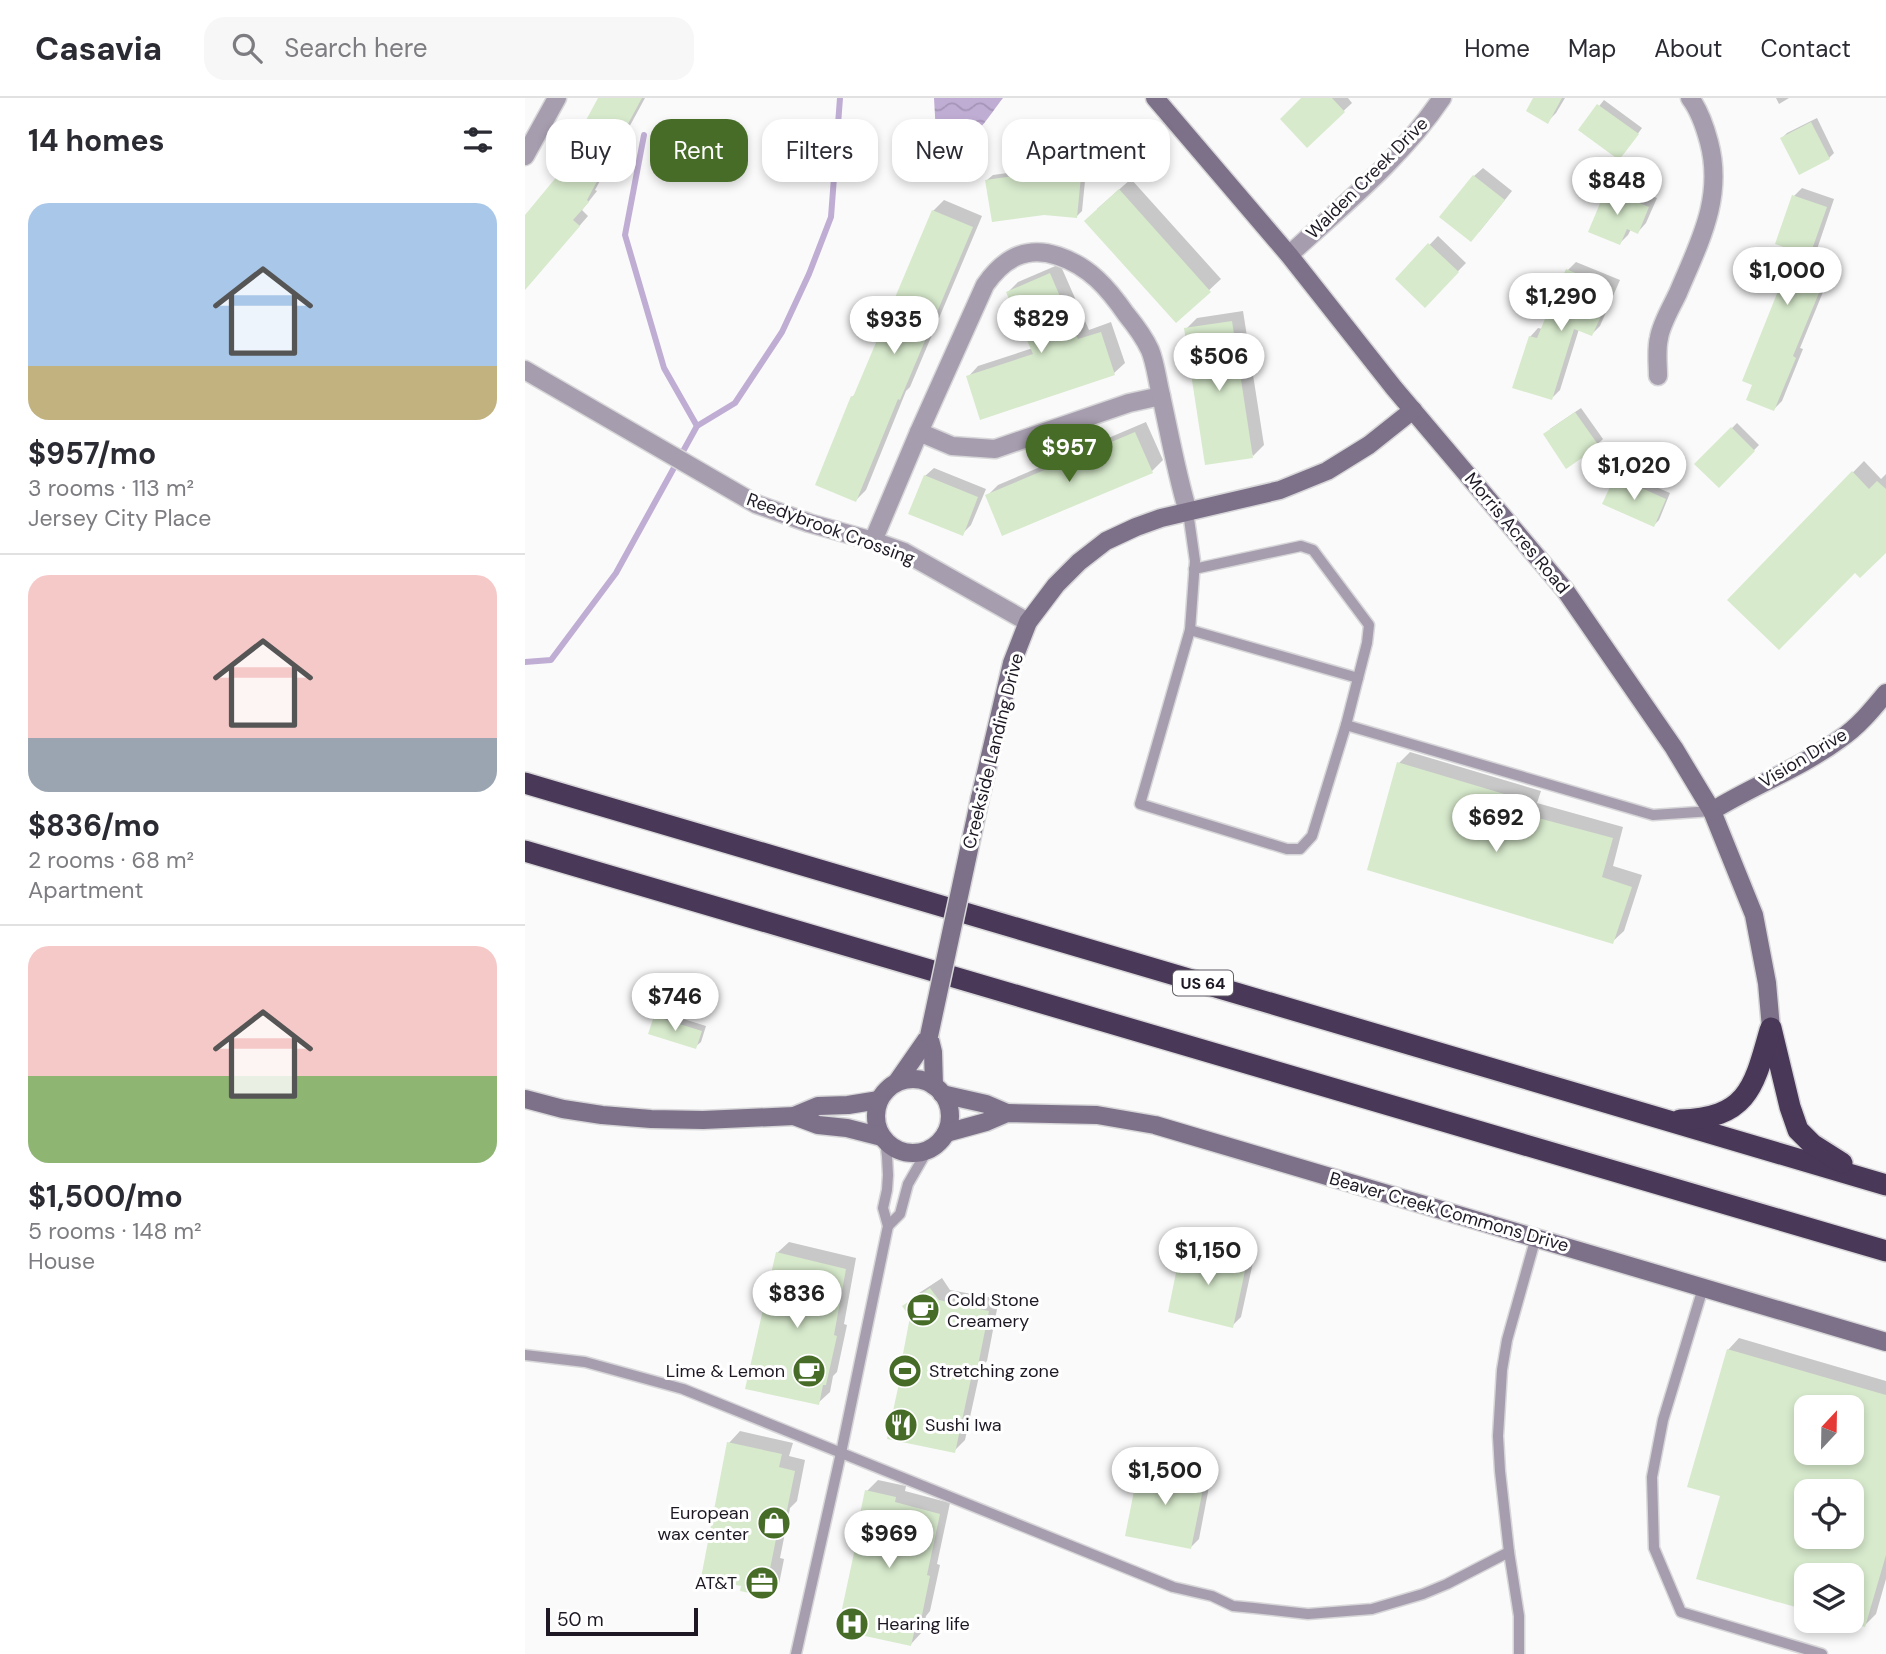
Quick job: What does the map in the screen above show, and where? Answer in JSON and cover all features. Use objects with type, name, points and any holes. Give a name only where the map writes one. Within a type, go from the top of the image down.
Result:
[{"type":"highway","name":"US 64","points":[[525,783],[1884,1184]]},
{"type":"highway","points":[[525,851],[1886,1251]]},
{"type":"highway","points":[[1671,1121],[1711,1115],[1727,1109],[1748,1094],[1758,1074],[1771,1028]]},
{"type":"highway","points":[[1771,1028],[1798,1130],[1823,1152],[1884,1184]]},
{"type":"street","points":[[527,149],[557,98]]},
{"type":"street","name":"Morris Acres Road","points":[[1155,98],[1565,590],[1674,748],[1712,811],[1754,915],[1767,983],[1771,1028]]},
{"type":"street","name":"Walden Creek Drive","points":[[1289,256],[1405,146],[1442,98]]},
{"type":"street","points":[[1658,376],[1659,337],[1710,214],[1714,191],[1711,149],[1706,130],[1690,98]]},
{"type":"street","points":[[873,541],[985,285],[1007,260],[1034,252],[1069,259],[1100,280],[1150,350],[1188,512]]},
{"type":"street","name":"Reedybrook Crossing","points":[[525,370],[755,504],[904,552],[1028,622]]},
{"type":"street","points":[[919,432],[952,446],[995,449],[1129,403],[1161,396]]},
{"type":"street","name":"Creekside Landing Drive","points":[[897,1082],[929,1036],[1012,663],[1028,622],[1056,585],[1106,541],[1161,518],[1280,490],[1327,471],[1369,445],[1413,410]]},
{"type":"street","name":"Vision Drive","points":[[1712,811],[1841,739],[1886,693]]},
{"type":"street","name":"Creekside Landing Drive","points":[[929,1036],[938,1090]]},
{"type":"street","points":[[794,1116],[818,1125],[847,1128],[883,1139],[892,1147],[909,1154],[927,1151],[941,1140],[949,1124],[947,1103],[938,1090],[916,1079],[906,1079],[890,1087],[879,1100],[875,1119],[883,1139]]},
{"type":"street","name":"Beaver Creek Commons Drive","points":[[938,1090],[1007,1113],[1097,1115],[1155,1125],[1886,1342]]},
{"type":"street","points":[[525,1099],[563,1109],[650,1119],[703,1120],[794,1116],[818,1106],[879,1100]]},
{"type":"street","name":"Beaver Creek Commons Drive","points":[[946,1133],[1007,1113]]},
{"type":"lane","points":[[1188,512],[1195,561],[1194,569],[1189,630],[1140,804],[1287,849],[1300,849],[1312,836],[1346,726],[1369,625],[1313,550],[1301,546],[1194,569]]},
{"type":"lane","points":[[1189,630],[1359,678]]},
{"type":"lane","points":[[1346,726],[1653,815],[1712,811]]},
{"type":"lane","points":[[796,1654],[888,1226],[883,1208],[888,1175],[883,1139]]},
{"type":"lane","points":[[888,1226],[900,1214],[908,1184],[927,1151]]},
{"type":"lane","points":[[1519,1654],[1519,1616],[1509,1552],[1498,1436],[1502,1370],[1507,1340],[1536,1237]]},
{"type":"lane","points":[[1703,1288],[1663,1420],[1652,1477],[1654,1548],[1681,1612],[1822,1654]]},
{"type":"lane","points":[[525,1355],[585,1362],[683,1389],[1173,1587],[1212,1597],[1233,1606],[1308,1614],[1372,1609],[1423,1594],[1509,1552]]},
{"type":"water","points":[[934,98],[1003,98],[987,119],[935,119]]},
{"type":"building","points":[[598,98],[642,98],[631,119],[587,119]]},
{"type":"building","points":[[1301,98],[1332,98],[1345,112],[1307,148],[1280,119]]},
{"type":"building","points":[[1533,98],[1562,98],[1548,124],[1526,111]]},
{"type":"building","points":[[1597,104],[1639,134],[1619,160],[1578,130]]},
{"type":"building","points":[[1811,122],[1830,159],[1799,175],[1780,138]]},
{"type":"building","points":[[1473,175],[1505,200],[1471,242],[1439,217]]},
{"type":"building","points":[[1002,178],[1002,182],[1080,182],[1077,218],[1044,215],[992,222],[985,182]]},
{"type":"building","points":[[552,182],[597,182],[587,200],[589,202],[573,220],[580,226],[525,290],[525,215]]},
{"type":"building","points":[[1119,189],[1211,292],[1176,323],[1084,221]]},
{"type":"building","points":[[1606,189],[1649,207],[1638,234],[1627,229],[1620,245],[1588,232]]},
{"type":"building","points":[[1792,195],[1827,207],[1803,275],[1823,283],[1774,411],[1746,400],[1752,385],[1742,381],[1794,251],[1775,244]]},
{"type":"building","points":[[932,210],[973,227],[856,502],[815,485]]},
{"type":"building","points":[[1428,243],[1459,272],[1425,308],[1395,279]]},
{"type":"building","points":[[1566,269],[1613,289],[1592,336],[1574,329],[1552,400],[1512,388],[1529,336],[1537,338]]},
{"type":"building","points":[[1050,273],[1078,339],[1101,332],[1115,375],[980,420],[966,376],[1033,354],[1006,292]]},
{"type":"building","points":[[1232,321],[1253,458],[1205,465],[1184,328]]},
{"type":"building","points":[[1575,412],[1599,446],[1566,469],[1543,434]]},
{"type":"building","points":[[1731,427],[1755,451],[1719,488],[1694,464]]},
{"type":"building","points":[[1135,432],[1153,473],[1002,536],[985,495]]},
{"type":"building","points":[[1852,471],[1869,489],[1877,481],[1886,489],[1886,553],[1860,578],[1855,573],[1779,650],[1727,600]]},
{"type":"building","points":[[924,475],[978,497],[963,536],[908,514]]},
{"type":"building","points":[[1615,476],[1666,499],[1654,527],[1602,504]]},
{"type":"building","points":[[1397,762],[1531,802],[1527,815],[1613,838],[1602,877],[1632,887],[1613,944],[1367,870]]},
{"type":"building","points":[[654,1016],[702,1031],[696,1049],[648,1034]]},
{"type":"building","points":[[1181,1248],[1247,1261],[1233,1328],[1168,1312]]},
{"type":"building","points":[[776,1252],[846,1269],[834,1335],[837,1336],[819,1405],[745,1389]]},
{"type":"building","points":[[930,1288],[939,1300],[989,1311],[976,1375],[972,1374],[955,1453],[887,1439],[910,1317],[902,1306]]},
{"type":"building","points":[[1727,1349],[1886,1395],[1886,1555],[1865,1627],[1864,1563],[1794,1563],[1794,1607],[1696,1579],[1720,1496],[1687,1487]]},
{"type":"building","points":[[727,1442],[782,1454],[779,1467],[795,1471],[786,1515],[781,1514],[770,1569],[774,1570],[769,1597],[740,1591],[741,1586],[701,1578]]},
{"type":"building","points":[[1139,1466],[1205,1479],[1191,1549],[1125,1536]]},
{"type":"building","points":[[865,1490],[896,1497],[895,1502],[940,1514],[920,1625],[916,1624],[911,1646],[842,1631],[846,1610],[842,1609]]},
{"type":"waterway","points":[[525,662],[551,660],[616,573],[697,426],[735,403],[782,332],[809,274],[831,217],[840,98]]},
{"type":"waterway","points":[[644,135],[625,235],[664,368],[697,426]]},
{"type":"place","name":"Cold Stone Creamery","points":[[923,1310]]},
{"type":"place","name":"Lime & Lemon","points":[[809,1371]]},
{"type":"place","name":"Stretching zone","points":[[905,1371]]},
{"type":"place","name":"Sushi Iwa","points":[[901,1425]]},
{"type":"place","name":"European wax center","points":[[774,1523]]},
{"type":"place","name":"AT&T","points":[[762,1583]]},
{"type":"place","name":"Hearing life","points":[[852,1624]]}]
